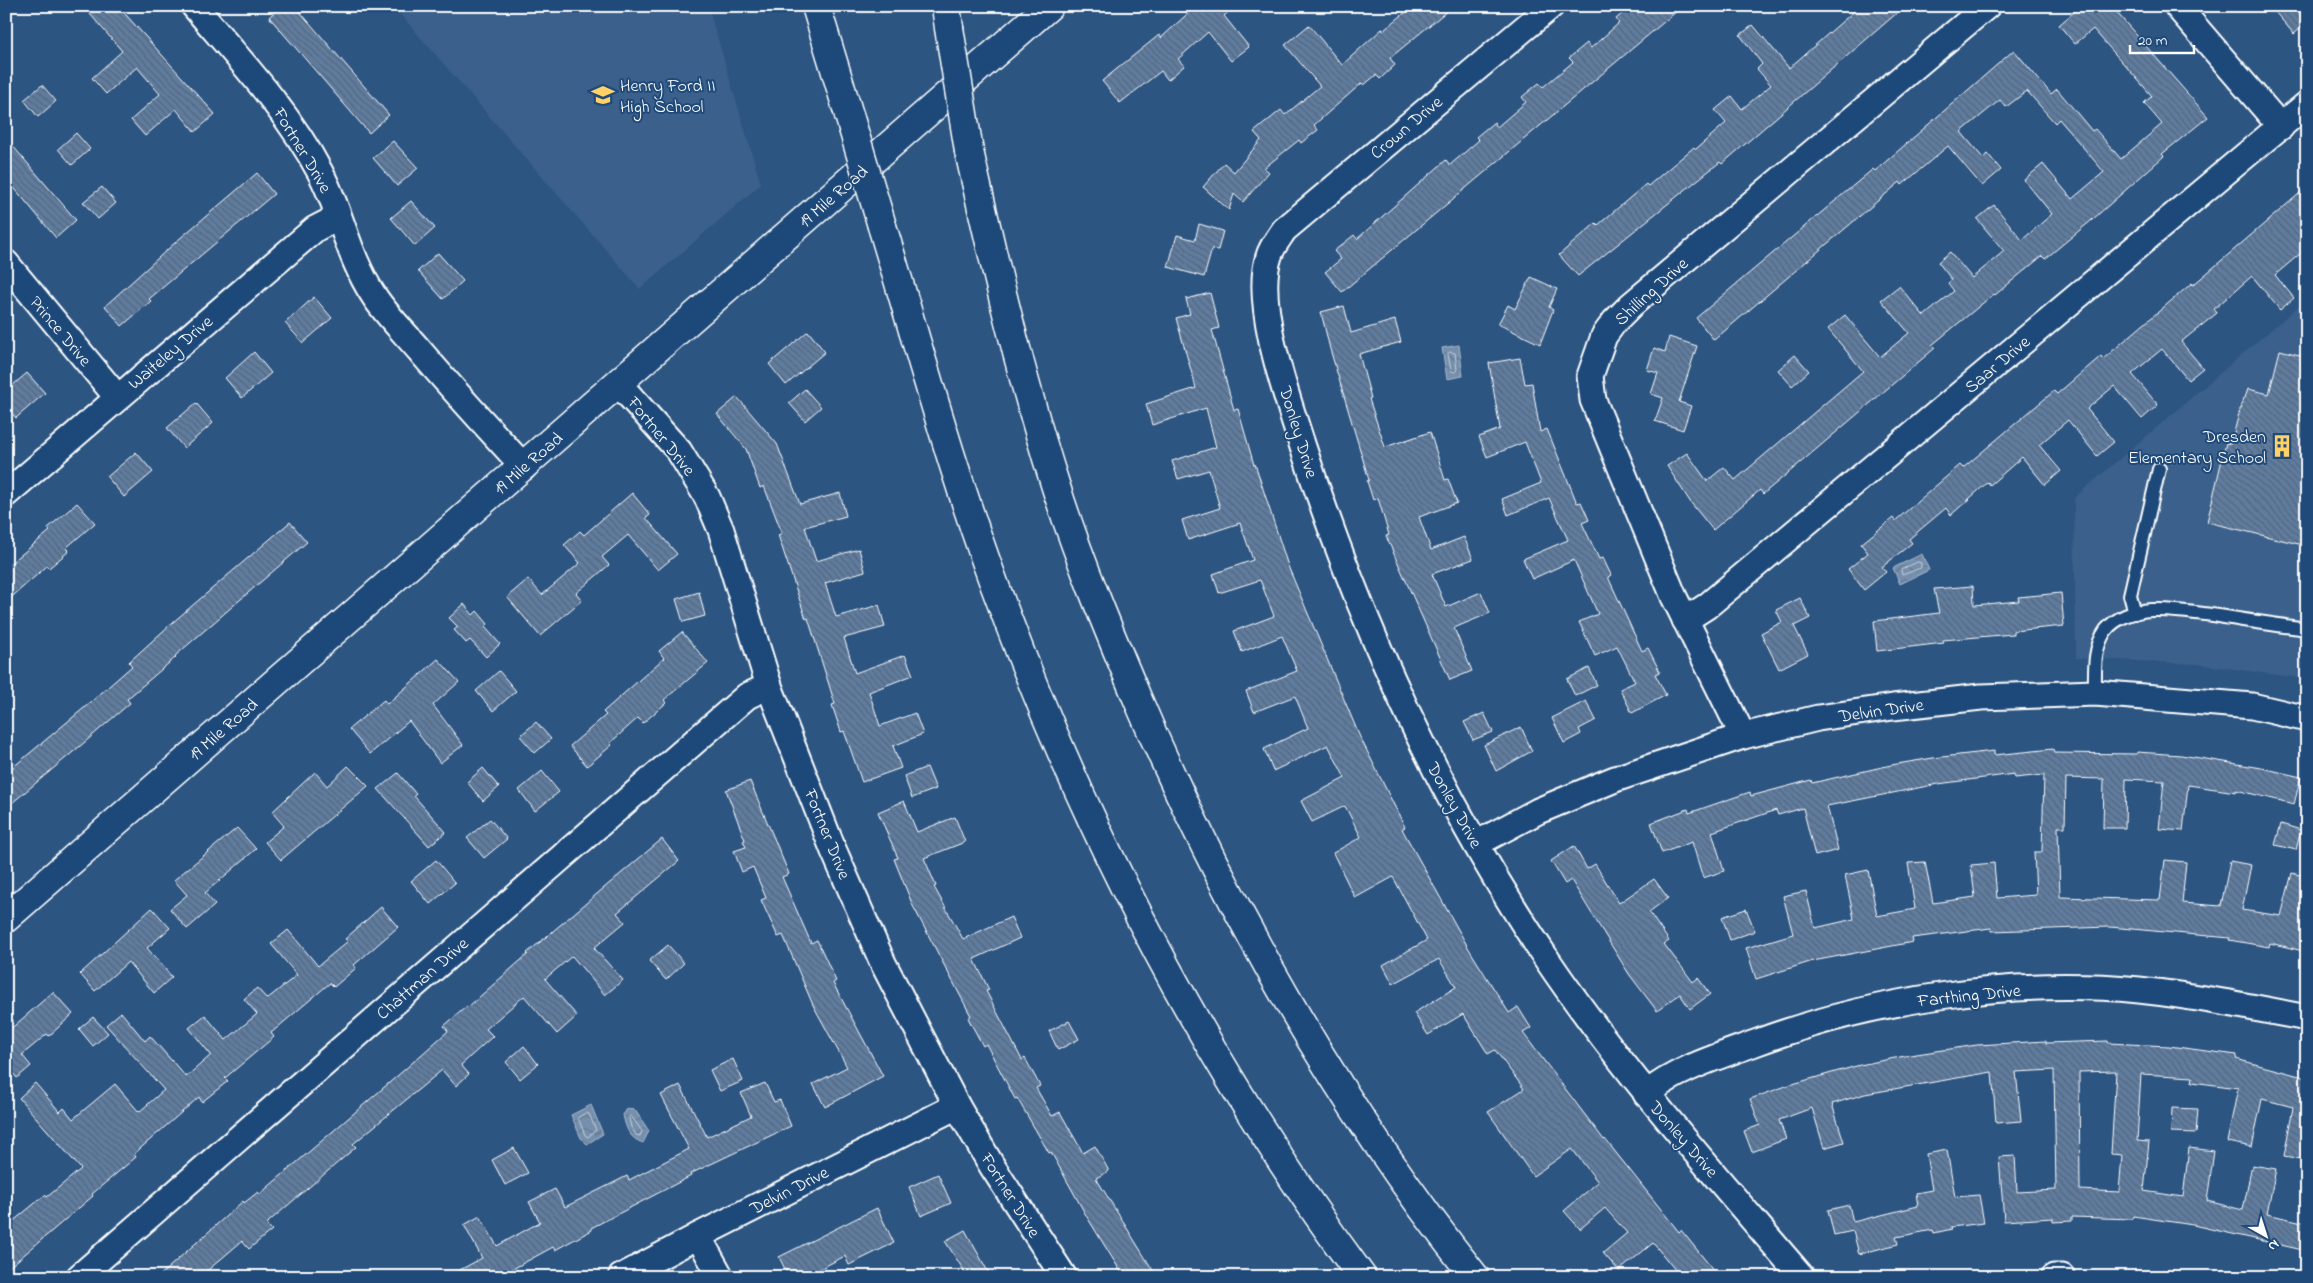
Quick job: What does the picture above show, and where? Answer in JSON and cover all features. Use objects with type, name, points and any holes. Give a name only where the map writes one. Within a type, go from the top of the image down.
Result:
[{"type":"main road","points":[[816,6],[972,522],[1034,689],[1074,782],[1132,903],[1198,1024],[1284,1163],[1362,1277]]},
{"type":"main road","name":"19 Mile Road","points":[[6,918],[1049,6]]},
{"type":"main road","points":[[948,17],[969,150],[1002,300],[1053,477],[1094,596],[1154,738],[1195,825],[1272,972],[1352,1105],[1475,1277]]},
{"type":"street","name":"Fortner Drive","points":[[194,6],[273,98],[297,133],[329,190],[346,241],[360,273],[375,298],[450,386],[524,467]]},
{"type":"street","name":"Crown Drive","points":[[1269,256],[1275,242],[1296,219],[1551,6]]},
{"type":"street","name":"Shilling Drive","points":[[1743,736],[1685,620],[1606,437],[1593,400],[1590,376],[1604,336],[1615,321],[1631,305],[1987,6]]},
{"type":"street","points":[[2177,6],[2281,127]]},
{"type":"street","name":"Saar Drive","points":[[1685,620],[1707,606],[2307,104]]},
{"type":"street","name":"Waiteley Drive","points":[[6,494],[315,229],[338,217]]},
{"type":"street","name":"Donley Drive","points":[[1269,256],[1264,279],[1265,308],[1292,413],[1324,510],[1389,673],[1430,758],[1476,844],[1548,961],[1646,1094],[1802,1277]]},
{"type":"street","name":"Prince Drive","points":[[6,263],[118,397]]},
{"type":"street","name":"Fortner Drive","points":[[618,383],[679,451],[707,496],[721,530],[770,686],[833,849],[883,963],[957,1106],[992,1166],[1064,1277]]},
{"type":"street","name":"Chattman Drive","points":[[78,1277],[747,696],[770,686]]},
{"type":"street","name":"Delvin Drive","points":[[1476,844],[1538,811],[1615,779],[1743,736],[1818,718],[1981,697],[2094,693],[2252,706],[2307,719]]},
{"type":"street","name":"Farthing Drive","points":[[1646,1094],[1656,1086],[1687,1069],[1790,1030],[1873,1008],[1939,996],[2042,987],[2136,990],[2217,1000],[2307,1018]]},
{"type":"street","name":"Delvin Drive","points":[[622,1277],[698,1236],[957,1106]]},
{"type":"street","points":[[698,1236],[721,1277]]},
{"type":"street","points":[[2054,1277],[2062,1277]]},
{"type":"lane","points":[[2135,613],[2130,595],[2159,470]]},
{"type":"lane","points":[[2094,693],[2095,662],[2099,642],[2107,629],[2121,618],[2135,613],[2149,610],[2178,611],[2307,629]]},
{"type":"shaded area","name":"Henry Ford II High School","points":[[393,6],[708,6],[761,184],[640,289]]},
{"type":"shaded area","name":"Dresden Elementary School","points":[[2307,299],[2307,679],[2197,664],[2076,658],[2074,498]]},
{"type":"water","points":[[1459,345],[1463,376],[1447,379],[1442,348]]},
{"type":"water","points":[[1922,554],[1929,570],[1900,584],[1893,568]]},
{"type":"water","points":[[591,1105],[603,1134],[587,1144],[581,1138],[571,1115]]},
{"type":"water","points":[[627,1109],[635,1110],[649,1131],[643,1143],[631,1136],[627,1129],[623,1115]]},
{"type":"building","points":[[83,6],[118,6],[215,114],[195,132],[176,109],[145,136],[131,120],[160,94],[137,67],[106,94],[92,78],[122,51]]},
{"type":"building","points":[[281,6],[295,6],[389,115],[369,133],[269,17]]},
{"type":"building","points":[[1196,6],[1235,6],[1224,16],[1249,47],[1231,61],[1208,32],[1178,59],[1184,66],[1168,80],[1161,71],[1120,103],[1102,81],[1159,35],[1161,38]]},
{"type":"building","points":[[1413,6],[1453,6],[1390,58],[1395,65],[1380,79],[1376,75],[1364,85],[1362,83],[1314,125],[1318,130],[1301,143],[1299,140],[1264,168],[1269,172],[1243,202],[1234,194],[1229,210],[1203,187],[1224,163],[1234,172],[1261,140],[1254,132],[1281,110],[1285,115],[1320,86],[1285,45],[1309,25],[1342,65],[1382,29],[1384,30]]},
{"type":"building","points":[[1631,6],[1683,6],[1342,292],[1325,272],[1341,259],[1334,251],[1354,235],[1357,239],[1446,160],[1450,165],[1479,140],[1476,137],[1494,122],[1497,127],[1526,102],[1522,97],[1539,83],[1543,87],[1573,62],[1569,58],[1587,43],[1591,48],[1619,23],[1616,19]]},
{"type":"building","points":[[1860,6],[1905,6],[1722,164],[1720,162],[1578,276],[1559,255],[1596,223],[1598,225],[1646,184],[1648,186],[1726,123],[1715,110],[1732,96],[1742,109],[1771,85],[1757,69],[1762,64],[1740,35],[1753,25],[1789,68]]},
{"type":"building","points":[[2081,6],[2111,6],[2208,117],[2162,154],[2164,156],[2092,220],[2045,259],[2042,256],[1994,294],[1932,345],[1935,348],[1806,458],[1763,494],[1760,490],[1713,530],[1691,503],[1667,466],[1687,453],[1707,481],[1724,467],[1735,480],[1863,371],[1828,329],[1845,315],[1880,357],[1909,333],[1881,300],[1899,286],[1924,316],[1954,291],[1948,283],[1952,280],[1938,262],[1950,252],[1972,278],[2004,251],[1977,219],[1994,205],[2022,240],[2052,214],[2024,180],[2043,164],[2072,199],[2104,172],[2059,119],[2055,123],[2027,91],[2006,107],[2000,100],[1961,132],[1983,158],[1988,154],[2001,170],[1982,186],[1948,146],[1902,185],[1900,182],[1714,340],[1696,318],[1873,169],[1875,171],[2014,50],[2051,94],[2057,89],[2092,131],[2095,129],[2121,159],[2162,124],[2144,103],[2152,96],[2093,29],[2075,44],[2059,25]]},
{"type":"building","points":[[2270,6],[2307,6],[2307,23],[2294,34]]},
{"type":"building","points":[[42,85],[56,101],[38,117],[24,100]]},
{"type":"building","points":[[76,133],[90,149],[72,165],[58,149]]},
{"type":"building","points":[[6,138],[76,220],[56,238],[6,178]]},
{"type":"building","points":[[393,141],[418,168],[397,186],[373,158]]},
{"type":"building","points":[[257,173],[274,194],[149,299],[151,301],[122,326],[105,306],[178,240]]},
{"type":"building","points":[[102,187],[116,203],[98,219],[83,202]]},
{"type":"building","points":[[2307,187],[2307,248],[2275,275],[2294,298],[2280,310],[2252,276],[2214,309],[2217,313],[2181,342],[2203,368],[2188,380],[2162,349],[2132,374],[2158,405],[2142,419],[2114,386],[2087,409],[2114,442],[2097,456],[2068,420],[2039,445],[2061,471],[2045,485],[2022,457],[1990,485],[1988,482],[1951,515],[1946,508],[1909,539],[1912,543],[1882,567],[1886,572],[1864,590],[1848,569],[1868,553],[1861,544],[1893,518],[1895,521],[1960,465],[1963,468],[2054,391],[2057,394],[2101,356],[2103,359]]},
{"type":"building","points":[[411,201],[435,228],[415,246],[391,218]]},
{"type":"building","points":[[1199,224],[1223,231],[1218,250],[1212,249],[1204,277],[1168,267],[1177,235],[1195,240]]},
{"type":"building","points":[[438,253],[463,281],[443,299],[418,271]]},
{"type":"building","points":[[1531,277],[1557,289],[1549,307],[1553,310],[1540,344],[1498,324],[1508,305],[1515,309]]},
{"type":"building","points":[[1210,293],[1219,328],[1212,330],[1234,410],[1238,409],[1254,465],[1288,566],[1359,735],[1405,827],[1402,829],[1469,949],[1509,1013],[1518,1007],[1531,1028],[1523,1033],[1604,1140],[1679,1232],[1681,1230],[1719,1277],[1681,1277],[1653,1243],[1619,1271],[1603,1253],[1627,1233],[1605,1208],[1580,1229],[1564,1211],[1598,1182],[1572,1149],[1533,1176],[1488,1112],[1524,1089],[1495,1050],[1488,1054],[1463,1014],[1428,1035],[1414,1013],[1456,987],[1439,959],[1393,984],[1383,965],[1427,940],[1393,877],[1355,898],[1333,853],[1361,837],[1345,806],[1312,822],[1301,801],[1345,778],[1328,745],[1273,771],[1264,749],[1308,728],[1295,696],[1254,712],[1246,691],[1297,671],[1282,636],[1242,652],[1234,631],[1274,616],[1260,580],[1219,593],[1213,574],[1253,560],[1240,523],[1188,540],[1182,520],[1220,508],[1209,470],[1178,479],[1172,461],[1216,447],[1206,408],[1152,425],[1146,404],[1196,388],[1176,318],[1190,314],[1186,299]]},
{"type":"building","points":[[314,297],[332,318],[303,343],[285,323]]},
{"type":"building","points":[[1344,306],[1351,333],[1395,320],[1401,342],[1359,354],[1371,398],[1369,399],[1385,447],[1430,432],[1445,480],[1448,479],[1457,503],[1419,517],[1431,550],[1464,537],[1473,559],[1432,574],[1446,607],[1481,592],[1490,613],[1454,628],[1472,671],[1450,680],[1386,536],[1389,535],[1378,498],[1373,500],[1367,481],[1369,480],[1330,349],[1321,312]]},
{"type":"building","points":[[808,331],[825,352],[786,385],[769,364]]},
{"type":"building","points":[[1669,337],[1697,346],[1679,402],[1691,406],[1683,430],[1655,421],[1663,398],[1651,394],[1658,373],[1647,370],[1654,348],[1665,352]]},
{"type":"building","name":"Dresden Elementary School","points":[[2280,350],[2307,357],[2307,546],[2207,522],[2226,443],[2231,444],[2243,398],[2245,398],[2248,389],[2269,394]]},
{"type":"building","points":[[254,352],[271,373],[242,398],[225,378]]},
{"type":"building","points":[[1795,355],[1809,371],[1792,386],[1778,370]]},
{"type":"building","points":[[1520,358],[1525,384],[1532,383],[1540,432],[1547,429],[1577,503],[1581,502],[1589,520],[1582,523],[1599,559],[1603,558],[1611,575],[1608,577],[1642,651],[1648,648],[1660,672],[1655,674],[1666,695],[1632,713],[1620,689],[1635,682],[1617,646],[1595,656],[1579,622],[1598,614],[1574,560],[1532,579],[1523,559],[1568,540],[1549,498],[1508,515],[1502,499],[1541,483],[1525,442],[1487,457],[1479,437],[1500,429],[1489,363]]},
{"type":"building","points":[[27,373],[45,393],[16,418],[6,407],[6,391]]},
{"type":"building","points":[[805,389],[821,407],[805,421],[789,403]]},
{"type":"building","points":[[737,397],[777,444],[800,504],[840,493],[846,516],[805,527],[816,561],[859,549],[865,571],[825,583],[836,617],[879,605],[885,627],[844,638],[855,673],[905,655],[913,675],[869,692],[880,726],[915,713],[923,734],[893,746],[901,768],[862,782],[844,731],[841,732],[832,705],[835,704],[808,618],[806,619],[778,535],[782,533],[764,486],[760,488],[746,449],[717,414]]},
{"type":"building","points":[[196,403],[213,423],[184,448],[167,428]]},
{"type":"building","points":[[136,452],[153,472],[124,497],[107,477]]},
{"type":"building","points":[[632,493],[650,515],[646,518],[677,554],[658,570],[628,535],[602,557],[609,565],[576,593],[582,600],[540,636],[507,597],[528,579],[542,595],[580,563],[564,545],[580,531],[584,535]]},
{"type":"building","points":[[77,503],[95,523],[66,548],[69,551],[49,568],[47,566],[6,602],[6,567],[50,531],[48,528]]},
{"type":"building","points":[[290,522],[307,542],[127,699],[130,703],[6,808],[6,773],[132,666],[129,662]]},
{"type":"building","points":[[1973,586],[1974,605],[2019,601],[2018,597],[2061,593],[2064,626],[2013,631],[2013,634],[1943,640],[1944,643],[1877,651],[1874,621],[1939,613],[1934,589]]},
{"type":"building","points":[[699,592],[705,616],[683,622],[676,599]]},
{"type":"building","points":[[1800,598],[1810,618],[1794,626],[1808,654],[1779,669],[1761,633],[1782,622],[1776,610]]},
{"type":"building","points":[[464,604],[473,615],[477,611],[488,624],[485,627],[500,644],[486,657],[470,640],[466,643],[454,630],[458,627],[449,618]]},
{"type":"building","points":[[682,632],[708,663],[664,700],[666,703],[643,723],[638,718],[610,743],[612,745],[587,766],[570,746],[606,715],[603,712],[664,658],[659,651]]},
{"type":"building","points":[[438,659],[459,682],[433,705],[463,745],[440,763],[409,721],[370,754],[349,729],[384,700],[387,704]]},
{"type":"building","points":[[1589,668],[1597,685],[1575,696],[1567,679]]},
{"type":"building","points":[[499,671],[516,691],[493,711],[476,691]]},
{"type":"building","points":[[1586,701],[1596,720],[1579,729],[1581,734],[1564,743],[1552,718]]},
{"type":"building","points":[[1484,713],[1493,732],[1473,740],[1464,722]]},
{"type":"building","points":[[536,722],[551,739],[535,753],[520,736]]},
{"type":"building","points":[[1521,727],[1532,751],[1496,771],[1484,745]]},
{"type":"building","points":[[2053,749],[2054,753],[2137,754],[2137,752],[2181,755],[2262,768],[2301,777],[2294,804],[2236,790],[2236,792],[2188,785],[2183,831],[2159,829],[2164,781],[2126,779],[2125,828],[2103,828],[2104,779],[2066,778],[2065,827],[2058,827],[2060,897],[2160,900],[2165,860],[2186,862],[2182,903],[2221,906],[2230,861],[2251,865],[2242,910],[2281,916],[2292,873],[2307,877],[2307,952],[2270,943],[2269,947],[2229,940],[2230,938],[2110,927],[1992,931],[1991,928],[1912,938],[1913,942],[1813,961],[1756,979],[1746,948],[1793,934],[1783,896],[1806,891],[1815,928],[1854,919],[1845,875],[1868,870],[1877,916],[1915,909],[1908,863],[1925,862],[1933,903],[1975,897],[1971,865],[1994,863],[1997,898],[2036,895],[2034,852],[2042,852],[2044,775],[2015,778],[2014,774],[1938,784],[1827,806],[1838,850],[1815,856],[1803,808],[1778,815],[1776,810],[1712,832],[1724,871],[1703,878],[1692,842],[1662,853],[1651,823],[1688,809],[1689,813],[1750,792],[1751,796],[1811,780],[1812,783],[1891,765],[1994,751],[1994,755]]},
{"type":"building","points":[[348,766],[368,786],[281,860],[265,842],[284,826],[272,812],[315,772],[327,786]]},
{"type":"building","points":[[927,767],[936,789],[912,798],[904,776]]},
{"type":"building","points":[[483,768],[499,787],[483,801],[467,782]]},
{"type":"building","points":[[542,771],[559,792],[535,811],[519,790]]},
{"type":"building","points":[[398,773],[416,794],[414,796],[446,832],[429,846],[378,789]]},
{"type":"building","points":[[750,781],[789,874],[782,877],[811,943],[817,940],[836,981],[833,983],[883,1076],[825,1107],[813,1084],[847,1067],[813,1005],[783,935],[778,937],[761,900],[766,898],[753,867],[742,872],[734,851],[746,847],[726,790]]},
{"type":"building","points":[[904,801],[917,832],[955,817],[965,842],[924,858],[936,886],[934,887],[963,939],[1011,917],[1020,938],[974,959],[989,990],[986,991],[1022,1060],[1025,1058],[1040,1086],[1036,1088],[1052,1116],[1060,1112],[1083,1153],[1095,1146],[1109,1171],[1096,1178],[1157,1277],[1124,1277],[1087,1217],[1051,1152],[1049,1153],[1017,1098],[1015,1099],[986,1044],[983,1046],[968,1018],[971,1016],[913,906],[894,859],[898,858],[878,812]]},
{"type":"building","points":[[490,819],[507,839],[484,858],[467,838]]},
{"type":"building","points":[[2281,824],[2301,830],[2296,850],[2275,845]]},
{"type":"building","points":[[237,828],[256,849],[205,893],[215,905],[187,929],[170,909],[187,895],[174,880]]},
{"type":"building","points":[[662,839],[679,861],[617,913],[625,922],[594,948],[623,980],[605,995],[572,956],[545,979],[577,1016],[557,1034],[524,996],[486,1029],[493,1036],[461,1065],[469,1074],[456,1086],[442,1070],[353,1144],[356,1147],[266,1224],[272,1230],[249,1249],[242,1241],[200,1277],[158,1277],[243,1201],[244,1203],[258,1192],[260,1194],[403,1071],[448,1031],[444,1026]]},
{"type":"building","points":[[1574,846],[1587,869],[1595,864],[1619,903],[1654,879],[1668,898],[1649,912],[1669,941],[1664,944],[1693,982],[1698,978],[1710,994],[1690,1009],[1680,994],[1657,1011],[1629,974],[1571,880],[1565,884],[1551,861]]},
{"type":"building","points":[[436,860],[455,883],[430,904],[411,881]]},
{"type":"building","points":[[381,907],[398,927],[354,965],[356,968],[334,987],[330,983],[271,1033],[274,1037],[225,1078],[228,1081],[202,1102],[199,1097],[134,1154],[136,1157],[92,1194],[93,1196],[6,1270],[6,1227],[81,1169],[19,1098],[35,1083],[60,1112],[64,1108],[73,1119],[115,1084],[139,1112],[164,1090],[106,1025],[121,1012],[145,1041],[150,1036],[186,1077],[211,1055],[189,1028],[205,1015],[226,1040],[257,1014],[244,999],[257,988],[267,999],[297,975],[271,944],[288,930],[318,966],[348,941],[345,939]]},
{"type":"building","points":[[152,908],[170,928],[147,948],[172,977],[154,993],[128,962],[95,991],[80,974]]},
{"type":"building","points":[[1746,909],[1755,931],[1730,940],[1722,917]]},
{"type":"building","points":[[668,945],[684,963],[666,980],[649,961]]},
{"type":"building","points":[[53,992],[73,1014],[49,1036],[47,1034],[22,1055],[31,1066],[17,1078],[8,1067],[6,1068],[6,1033]]},
{"type":"building","points":[[93,1017],[108,1033],[93,1046],[79,1029]]},
{"type":"building","points":[[1069,1021],[1079,1039],[1058,1050],[1049,1031]]},
{"type":"building","points":[[2046,1041],[2046,1043],[2108,1041],[2108,1043],[2169,1046],[2237,1055],[2236,1059],[2307,1078],[2307,1160],[2284,1156],[2293,1107],[2262,1099],[2252,1147],[2227,1142],[2238,1088],[2192,1082],[2193,1077],[2141,1074],[2137,1141],[2149,1142],[2144,1191],[2183,1197],[2189,1148],[2214,1151],[2207,1201],[2243,1210],[2252,1165],[2276,1169],[2267,1214],[2307,1223],[2307,1251],[2193,1225],[2133,1216],[2132,1219],[2072,1217],[2072,1221],[2053,1222],[2053,1218],[2004,1221],[1999,1157],[2015,1156],[2017,1192],[2056,1190],[2054,1070],[2016,1072],[2021,1121],[1996,1123],[1992,1072],[1865,1094],[1832,1104],[1844,1142],[1824,1148],[1812,1108],[1779,1120],[1786,1139],[1752,1152],[1744,1131],[1760,1125],[1750,1099],[1789,1085],[1860,1065],[1977,1045]],"holes":[[[2116,1071],[2111,1154],[2122,1155],[2119,1192],[2080,1190],[2079,1072]]]},
{"type":"building","points":[[524,1046],[538,1064],[520,1079],[506,1062]]},
{"type":"building","points":[[733,1059],[743,1081],[720,1091],[710,1070]]},
{"type":"building","points":[[765,1083],[774,1102],[780,1100],[791,1126],[690,1174],[691,1176],[591,1228],[592,1230],[555,1250],[553,1247],[498,1277],[447,1277],[482,1258],[464,1225],[480,1216],[497,1246],[540,1222],[529,1202],[555,1189],[565,1207],[627,1176],[629,1180],[689,1149],[661,1095],[680,1085],[707,1137],[751,1116],[741,1093]]},
{"type":"building","points":[[2172,1108],[2198,1109],[2196,1133],[2171,1132]]},
{"type":"building","points":[[514,1148],[528,1173],[505,1185],[492,1160]]},
{"type":"building","points":[[1947,1150],[1955,1197],[1979,1195],[1984,1223],[1951,1227],[1952,1229],[1934,1233],[1933,1230],[1896,1237],[1898,1244],[1859,1254],[1853,1231],[1834,1235],[1828,1210],[1849,1205],[1853,1222],[1918,1206],[1916,1193],[1932,1190],[1926,1154]]},
{"type":"building","points":[[938,1174],[951,1203],[921,1216],[909,1187]]},
{"type":"building","points":[[877,1208],[894,1243],[849,1265],[845,1256],[804,1277],[789,1277],[779,1257]]},
{"type":"building","points":[[965,1230],[991,1277],[968,1277],[945,1241]]},
{"type":"place","name":"Henry Ford II High School","points":[[603,95]]},
{"type":"place","name":"Dresden Elementary School","points":[[2282,446]]}]
